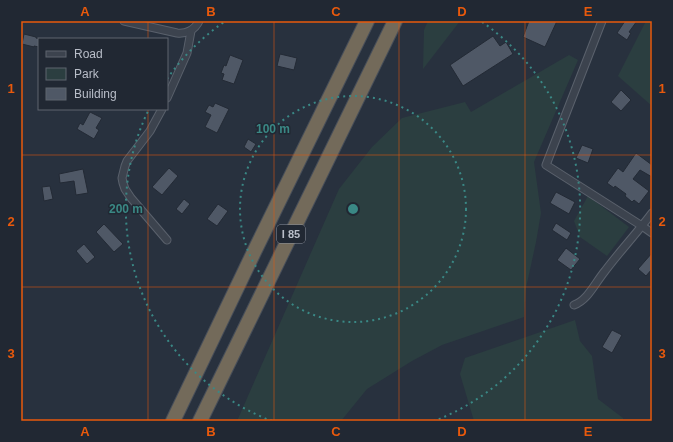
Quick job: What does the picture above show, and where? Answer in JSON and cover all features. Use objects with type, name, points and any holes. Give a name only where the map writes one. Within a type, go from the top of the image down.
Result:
[{"type":"highway","name":"I 85","points":[[173,421],[367,21]]},
{"type":"highway","name":"I 85","points":[[200,421],[395,21]]},
{"type":"street","points":[[124,21],[183,34],[191,31],[199,21]]},
{"type":"street","points":[[602,21],[546,165],[652,233]]},
{"type":"street","points":[[168,96],[187,53],[191,31]]},
{"type":"street","points":[[161,110],[150,131],[128,160],[122,178],[125,189],[131,198],[167,240]]},
{"type":"street","points":[[574,305],[580,303],[587,296],[604,272],[652,213]]},
{"type":"green space","points":[[428,21],[460,21],[423,69],[424,30]]},
{"type":"green space","points":[[646,21],[652,21],[652,106],[618,76]]},
{"type":"green space","points":[[569,55],[578,60],[534,162],[541,213],[526,288],[524,317],[442,345],[412,361],[367,389],[341,421],[237,421],[339,189],[372,147],[402,118],[465,102],[471,112]]},
{"type":"green space","points":[[588,196],[629,227],[607,256],[580,237],[574,221]]},
{"type":"green space","points":[[575,320],[580,341],[592,356],[598,399],[623,418],[623,421],[474,421],[460,374],[465,358]]},
{"type":"building","points":[[529,21],[557,21],[545,47],[523,37]]},
{"type":"building","points":[[625,21],[637,21],[629,32],[631,33],[627,40],[617,33]]},
{"type":"building","points":[[24,34],[38,39],[38,47],[22,44]]},
{"type":"building","points":[[493,36],[500,46],[506,42],[513,54],[463,86],[450,65]]},
{"type":"building","points":[[280,54],[297,58],[294,70],[277,66]]},
{"type":"building","points":[[230,55],[243,60],[234,84],[222,80],[224,74],[221,73],[224,65],[226,66]]},
{"type":"building","points":[[621,90],[631,100],[621,111],[611,102]]},
{"type":"building","points":[[215,103],[229,109],[217,133],[205,127],[211,115],[205,112],[209,105],[213,107]]},
{"type":"building","points":[[90,112],[102,118],[96,128],[99,130],[94,139],[77,129],[80,123],[83,125]]},
{"type":"building","points":[[248,139],[256,144],[251,152],[244,147]]},
{"type":"building","points":[[582,145],[593,149],[588,163],[576,158]]},
{"type":"building","points":[[636,153],[652,165],[652,177],[640,170],[633,179],[649,191],[639,204],[634,200],[632,202],[625,196],[626,194],[615,186],[614,188],[607,183],[618,168],[623,172]]},
{"type":"building","points":[[169,168],[178,176],[162,195],[152,187]]},
{"type":"building","points":[[83,169],[88,193],[76,195],[74,181],[60,183],[59,174]]},
{"type":"building","points":[[50,186],[53,199],[44,201],[42,187]]},
{"type":"building","points":[[556,192],[575,202],[569,214],[550,203]]},
{"type":"building","points":[[184,199],[190,204],[182,214],[176,209]]},
{"type":"building","points":[[218,204],[228,211],[217,226],[207,219]]},
{"type":"building","points":[[556,223],[571,233],[567,240],[552,230]]},
{"type":"building","points":[[104,224],[123,244],[114,252],[96,232]]},
{"type":"building","points":[[84,244],[95,257],[87,264],[76,251]]},
{"type":"building","points":[[566,248],[580,259],[571,270],[557,260]]},
{"type":"building","points":[[652,253],[652,269],[646,276],[638,269]]},
{"type":"building","points":[[612,330],[622,335],[612,353],[602,347]]}]
